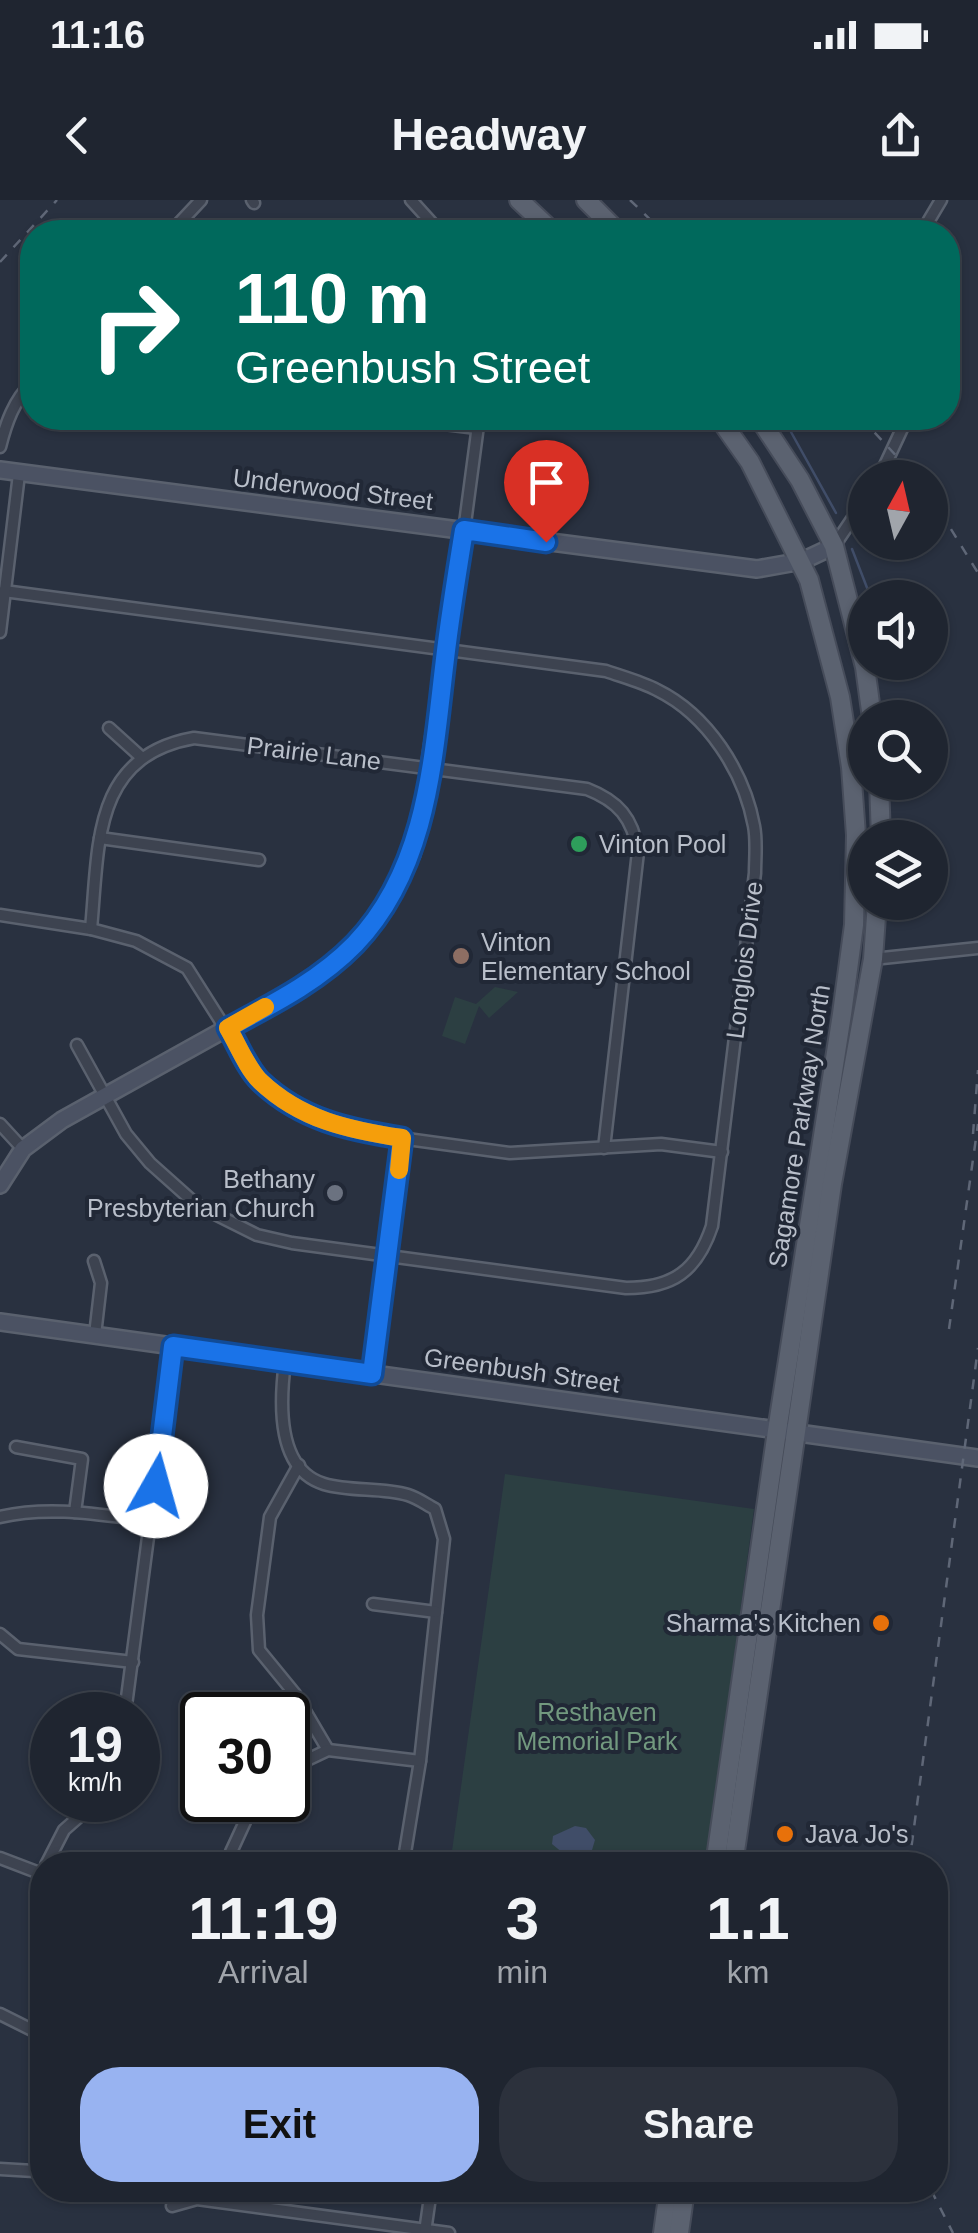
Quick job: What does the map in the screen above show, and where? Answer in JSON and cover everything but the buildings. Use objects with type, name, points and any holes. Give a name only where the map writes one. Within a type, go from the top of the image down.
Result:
[{"type":"main road","points":[[519,200],[540,220]]},
{"type":"main road","points":[[586,200],[606,220]]},
{"type":"main road","name":"Sagamore Parkway North","points":[[727,430],[750,462],[802,561],[840,697],[852,767],[856,835],[854,924],[735,1852]]},
{"type":"main road","points":[[767,430],[800,480],[834,546],[865,667],[870,700]]},
{"type":"main road","name":"Sagamore Parkway North","points":[[717,1852],[786,1432],[874,959],[876,920]]},
{"type":"main road","points":[[663,2233],[667,2202]]},
{"type":"main road","points":[[679,2233],[683,2202]]},
{"type":"street","points":[[183,220],[201,200]]},
{"type":"street","points":[[411,200],[429,220]]},
{"type":"street","points":[[0,447],[20,397]]},
{"type":"street","points":[[0,1185],[23,1149],[62,1120],[308,984],[353,946],[374,922],[412,854],[432,768],[477,430]]},
{"type":"street","points":[[887,460],[901,430]]},
{"type":"street","name":"Underwood Street","points":[[0,470],[756,569],[802,561],[834,546]]},
{"type":"street","points":[[0,632],[19,474]]},
{"type":"street","points":[[834,546],[848,525]]},
{"type":"street","name":"Longlois Drive","points":[[4,591],[606,671],[659,690],[695,718],[724,750],[744,790],[754,828],[755,873],[712,1226],[703,1252],[689,1268],[671,1280],[647,1288],[292,1243],[257,1235],[197,1205],[150,1164],[126,1134],[77,1044]]},
{"type":"street","points":[[91,928],[106,807],[115,786],[140,757],[109,728]]},
{"type":"street","name":"Prairie Lane","points":[[140,757],[162,745],[194,738],[587,789],[607,797],[635,829],[638,852],[604,1148]]},
{"type":"street","points":[[100,838],[259,860]]},
{"type":"street","points":[[0,915],[91,928],[136,940],[187,968],[258,1080],[328,1125],[525,1154],[661,1144],[722,1152]]},
{"type":"street","points":[[874,959],[978,948]]},
{"type":"street","points":[[0,1124],[23,1149]]},
{"type":"street","points":[[372,1374],[402,1138]]},
{"type":"street","points":[[94,1261],[101,1282],[95,1334]]},
{"type":"street","name":"Greenbush Street","points":[[0,1322],[978,1458]]},
{"type":"street","points":[[128,1692],[173,1346]]},
{"type":"street","points":[[286,1362],[280,1400],[284,1436],[299,1465],[321,1483],[410,1495],[435,1510],[444,1539],[420,1761],[405,1852]]},
{"type":"street","points":[[16,1447],[82,1459],[75,1512]]},
{"type":"street","points":[[299,1465],[270,1517],[257,1614],[259,1650],[294,1694],[328,1750]]},
{"type":"street","points":[[0,1517],[27,1510],[151,1521]]},
{"type":"street","points":[[373,1604],[436,1612]]},
{"type":"street","points":[[0,1634],[18,1649],[133,1662]]},
{"type":"street","points":[[310,1759],[328,1750],[420,1761]]},
{"type":"street","points":[[53,1852],[64,1830],[73,1822]]},
{"type":"street","points":[[231,1852],[245,1822]]},
{"type":"street","points":[[0,1858],[30,1869]]},
{"type":"street","points":[[0,2014],[30,2029]]},
{"type":"street","points":[[0,2170],[30,2171]]},
{"type":"street","points":[[172,2206],[181,2202]]},
{"type":"street","points":[[247,2202],[449,2233]]},
{"type":"street","points":[[426,2231],[430,2202]]},
{"type":"green space","points":[[495,987],[518,992],[489,1018],[479,1006],[465,1044],[442,1036],[455,997],[476,1004]]},
{"type":"green space","name":"Resthaven Memorial Park","points":[[505,1474],[754,1509],[708,1852],[452,1852]]},
{"type":"water","points":[[575,1826],[586,1828],[595,1840],[591,1852],[562,1852],[552,1844],[553,1836]]},
{"type":"waterway","points":[[790,430],[836,513]]},
{"type":"waterway","points":[[856,560],[864,580]]},
{"type":"railway","points":[[39,220],[57,200]]},
{"type":"railway","points":[[630,200],[651,220]]},
{"type":"railway","points":[[0,262],[20,240]]},
{"type":"railway","points":[[872,430],[900,460]]},
{"type":"railway","points":[[948,524],[978,573]]},
{"type":"railway","points":[[973,1134],[978,1070]]},
{"type":"railway","points":[[949,1329],[978,1124]]},
{"type":"railway","points":[[911,1852],[978,1348]]},
{"type":"railway","points":[[937,2202],[953,2233]]},
{"type":"slow traffic","points":[[265,1007],[228,1028],[258,1080],[328,1125],[402,1138],[399,1170]]},
{"type":"place","name":"Vinton Pool","points":[[579,844]]},
{"type":"place","name":"Vinton Elementary School","points":[[461,956]]},
{"type":"place","name":"Bethany Presbyterian Church","points":[[335,1193]]},
{"type":"place","name":"Sharma's Kitchen","points":[[881,1623]]},
{"type":"place","name":"Java Jo's","points":[[785,1834]]},
{"type":"route","points":[[156,1486],[173,1346],[372,1374],[402,1138],[328,1125],[294,1106],[258,1080],[228,1028],[308,984],[353,946],[374,922],[412,854],[432,768],[464,530],[546,542]]}]
